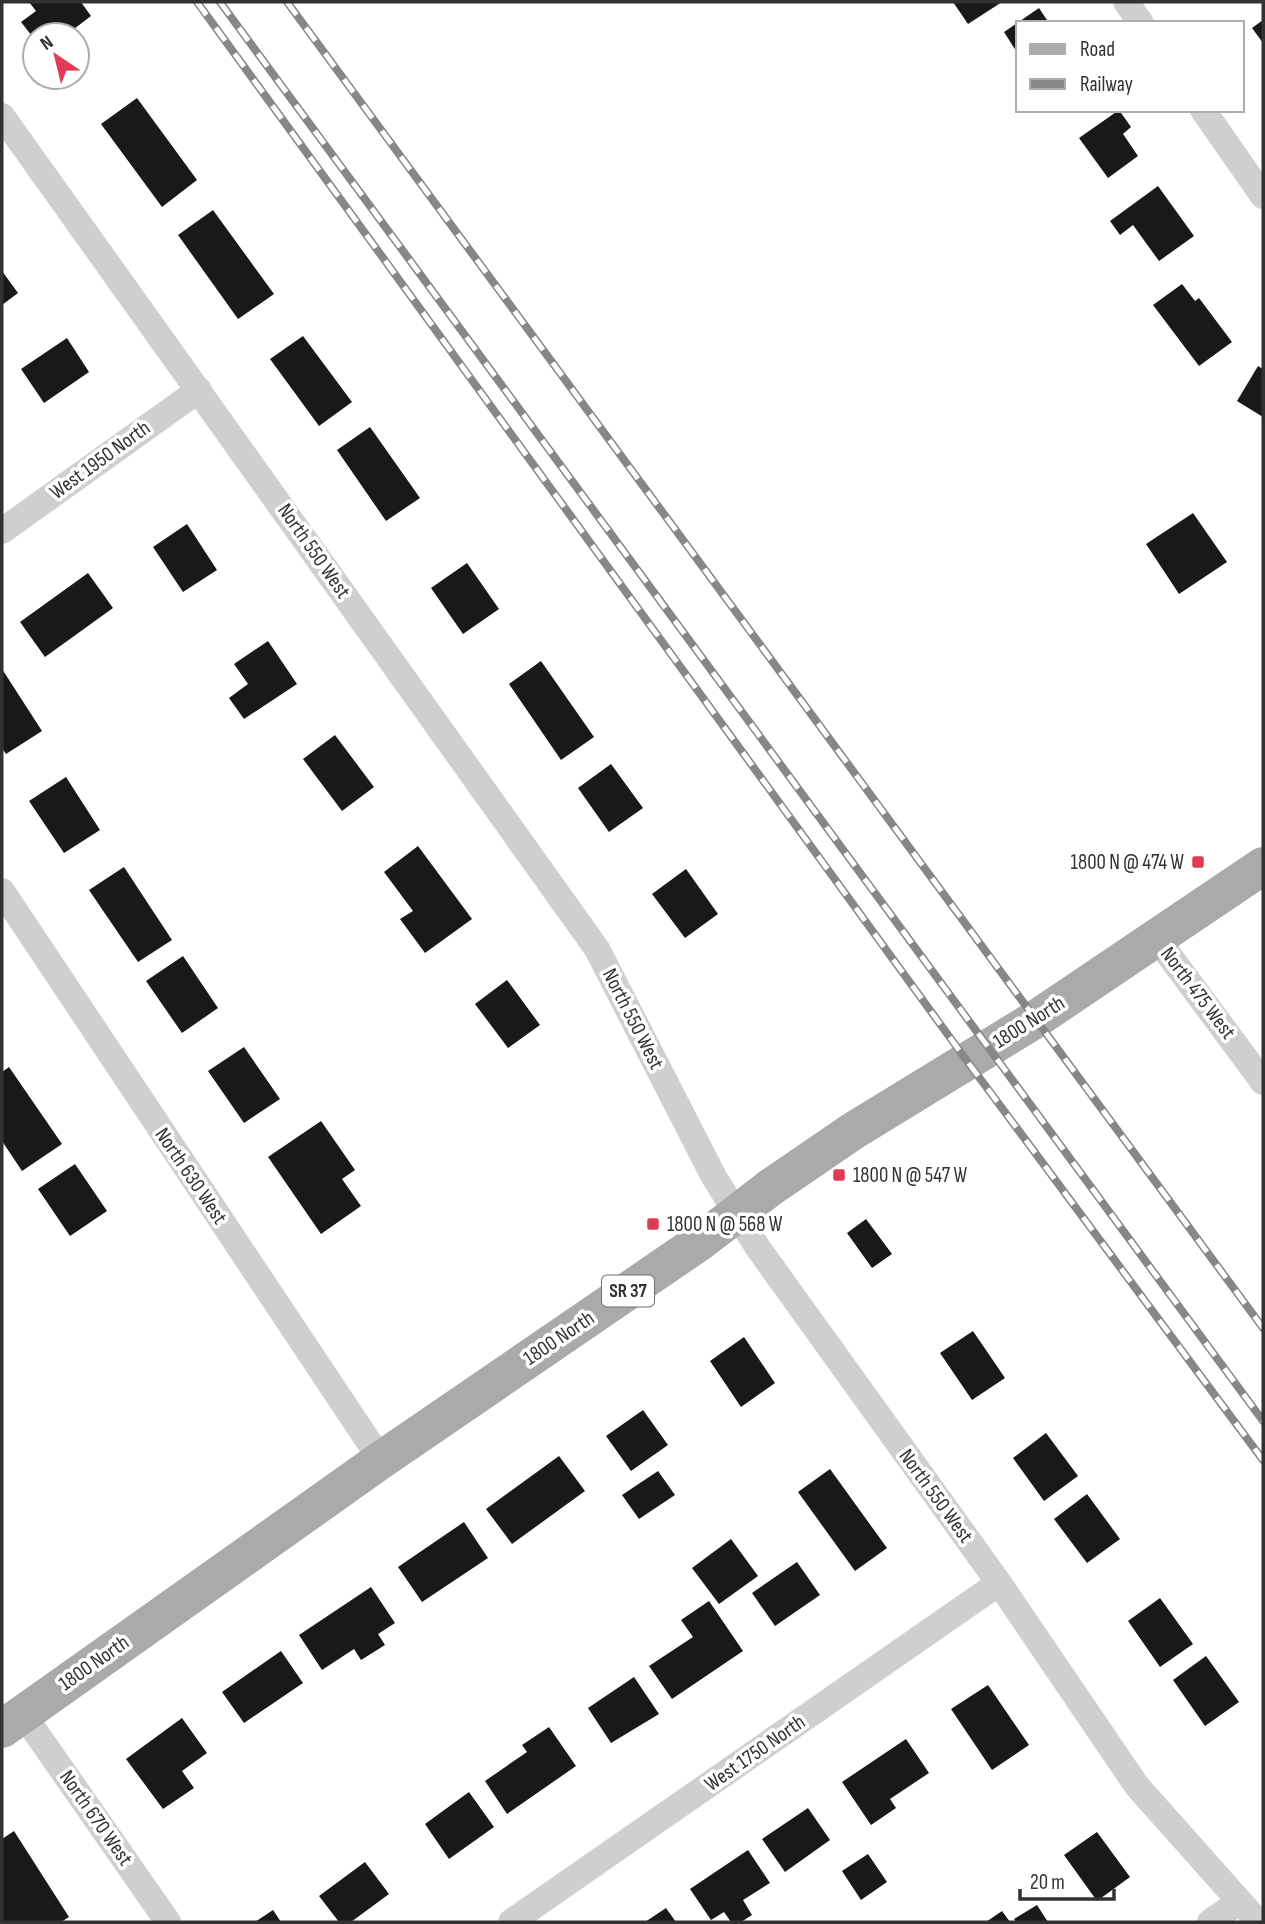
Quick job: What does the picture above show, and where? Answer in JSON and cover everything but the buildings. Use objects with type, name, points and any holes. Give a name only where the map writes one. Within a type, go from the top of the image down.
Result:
[{"type":"main road","name":"1800 North","points":[[12,1721],[381,1460],[701,1241],[736,1213],[853,1131],[1036,1019],[1263,866]]},
{"type":"street","points":[[1126,2],[1140,21]]},
{"type":"street","points":[[1204,112],[1263,196]]},
{"type":"street","name":"North 550 West","points":[[2,116],[597,949],[713,1177],[758,1248],[999,1583],[1137,1786],[1258,1922]]},
{"type":"street","name":"West 1950 North","points":[[2,531],[199,390]]},
{"type":"street","name":"North 630 West","points":[[2,891],[381,1460]]},
{"type":"street","name":"North 475 West","points":[[1157,939],[1263,1082]]},
{"type":"street","name":"West 1750 North","points":[[511,1922],[999,1583]]},
{"type":"street","name":"North 670 West","points":[[12,1721],[168,1922]]},
{"type":"street","points":[[1210,1922],[1238,1902]]},
{"type":"railway","points":[[197,2],[967,1061],[1263,1460]]},
{"type":"railway","points":[[220,2],[1263,1421]]},
{"type":"railway","points":[[287,2],[1263,1328]]},
{"type":"place","name":"1800 N @ 474 W","points":[[1198,862]]},
{"type":"place","name":"1800 N @ 547 W","points":[[839,1175]]},
{"type":"place","name":"1800 N @ 568 W","points":[[653,1224]]}]
